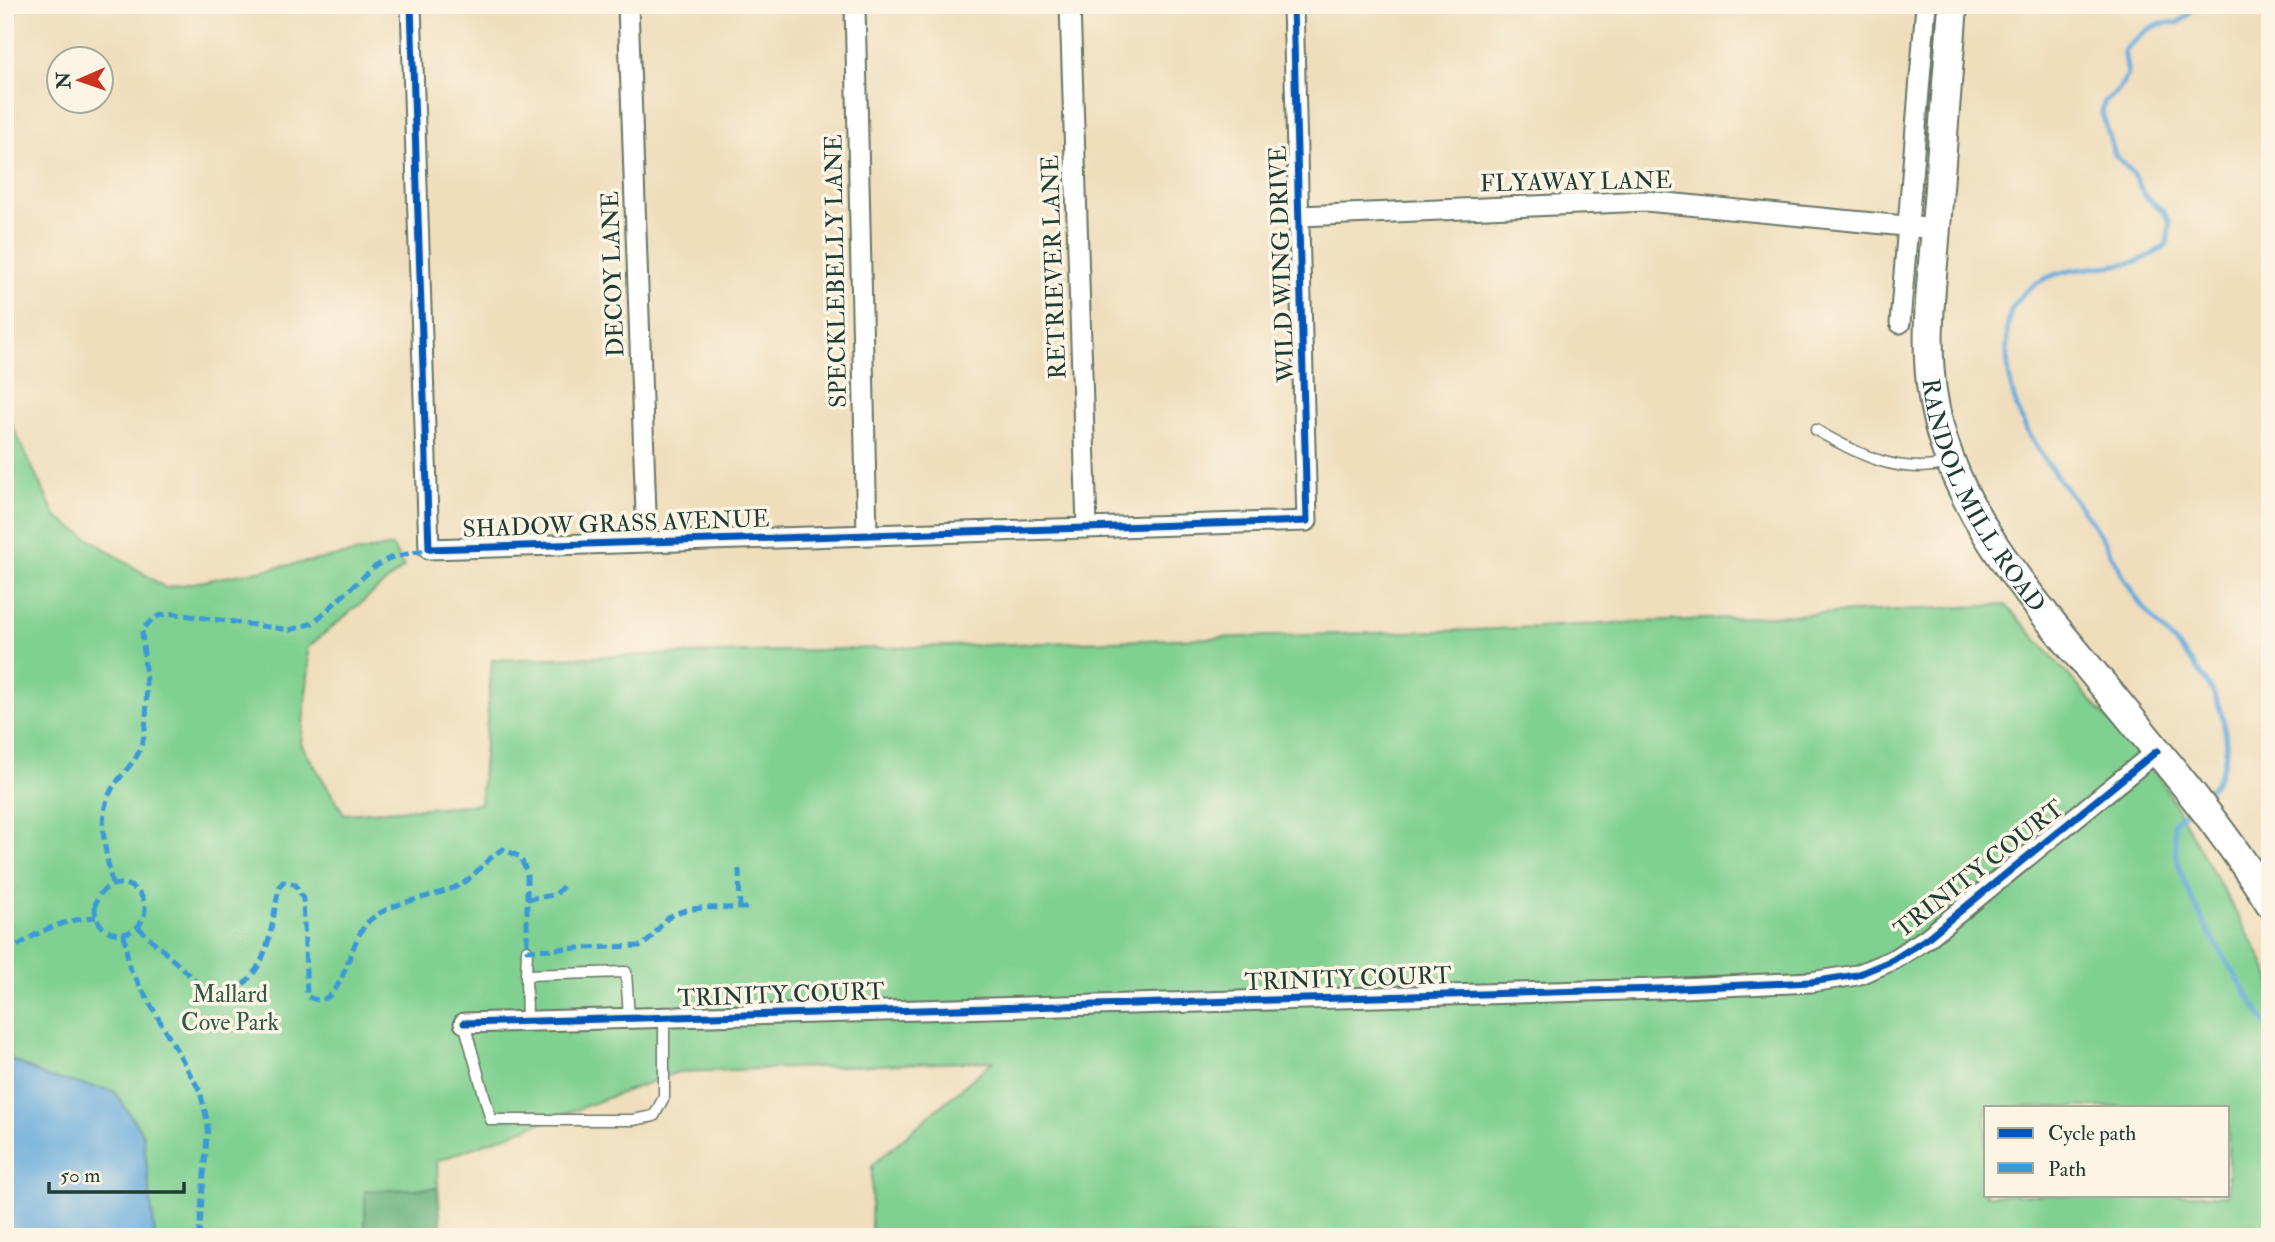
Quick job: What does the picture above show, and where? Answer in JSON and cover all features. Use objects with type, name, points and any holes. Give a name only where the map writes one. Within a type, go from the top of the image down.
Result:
[{"type":"main road","name":"RANDOL MILL ROAD","points":[[1953,5],[1922,228],[1932,390],[1940,430],[1951,463],[1969,505],[2000,556],[2211,818],[2270,903]]},
{"type":"street","name":"SHADOW GRASS AVENUE","points":[[411,5],[429,549],[1307,521]]},
{"type":"street","name":"DECOY LANE","points":[[628,5],[647,542]]},
{"type":"street","name":"SPECKLEBELLY LANE","points":[[855,5],[867,535]]},
{"type":"street","name":"RETRIEVER LANE","points":[[1070,5],[1087,527]]},
{"type":"street","name":"WILD WING DRIVE","points":[[1293,5],[1301,216],[1307,521]]},
{"type":"street","name":"RANDOL MILL ROAD","points":[[1900,323],[1922,228],[1926,5]]},
{"type":"street","name":"FLYAWAY LANE","points":[[1301,216],[1646,201],[1922,228]]},
{"type":"street","name":"TRINITY COURT","points":[[464,1023],[1645,990],[1811,982],[1857,975],[1893,960],[1926,939],[2157,751]]},
{"type":"lane","points":[[1816,430],[1857,454],[1888,464],[1929,468],[1951,463]]},
{"type":"lane","points":[[527,950],[527,1021]]},
{"type":"lane","points":[[526,975],[626,972],[629,1018]]},
{"type":"lane","points":[[464,1023],[491,1120],[633,1120],[654,1116],[664,1097],[664,1017]]},
{"type":"green space","points":[[5,5],[15,5],[5,177]]},
{"type":"green space","name":"Mallard Cove Park","points":[[5,411],[56,517],[166,588],[392,546],[404,567],[307,648],[309,667],[301,744],[344,814],[480,804],[492,660],[1474,630],[2006,605],[2159,777],[2261,957],[2270,978],[2270,1237],[871,1237],[872,1165],[993,1061],[678,1072],[437,1161],[438,1188],[365,1191],[365,1237],[5,1237]]},
{"type":"green space","points":[[438,1188],[442,1237],[365,1237],[365,1191]]},
{"type":"water","points":[[5,1056],[47,1077],[114,1091],[143,1134],[155,1237],[5,1237]]},
{"type":"waterway","points":[[2189,5],[2189,14],[2178,23],[2154,26],[2124,51],[2128,75],[2118,91],[2104,103],[2102,113],[2115,155],[2134,174],[2144,195],[2163,211],[2170,223],[2167,244],[2140,260],[2072,270],[2045,278],[2021,296],[2013,307],[2008,325],[2007,345],[2009,375],[2024,425],[2051,468],[2100,534],[2140,603],[2195,666],[2217,701],[2223,720],[2225,758],[2218,777],[2204,794]]},
{"type":"waterway","points":[[2192,806],[2174,822],[2179,865],[2207,928],[2270,1029]]},
{"type":"marked path","points":[[112,884],[105,848],[104,812],[112,789],[137,756],[145,732],[142,630],[154,619],[165,614],[290,630],[313,623],[373,568],[390,558],[429,549]]},
{"type":"marked path","points":[[138,927],[202,987],[225,997],[240,987],[260,964],[270,936],[279,888],[283,882],[295,884],[303,899],[307,996],[319,1000],[329,997],[336,987],[361,931],[369,921],[379,913],[402,903],[452,889],[472,876],[503,849],[520,857],[527,872],[527,950],[640,946],[675,914],[706,908],[748,908]]},
{"type":"marked path","points":[[739,869],[740,908]]},
{"type":"marked path","points":[[120,884],[138,891],[145,909],[138,927],[120,934],[102,927],[95,909],[102,891],[120,884]]},
{"type":"marked path","points":[[527,899],[555,895],[565,884]]},
{"type":"marked path","points":[[5,954],[48,929],[71,921],[96,917]]},
{"type":"marked path","points":[[124,934],[129,967],[200,1091],[208,1124],[199,1237]]},
{"type":"cycle path","points":[[411,5],[429,549],[1307,521],[1293,5]]},
{"type":"cycle path","points":[[464,1023],[1659,989],[1811,982],[1857,975],[1893,960],[1926,939],[2157,751]]}]
